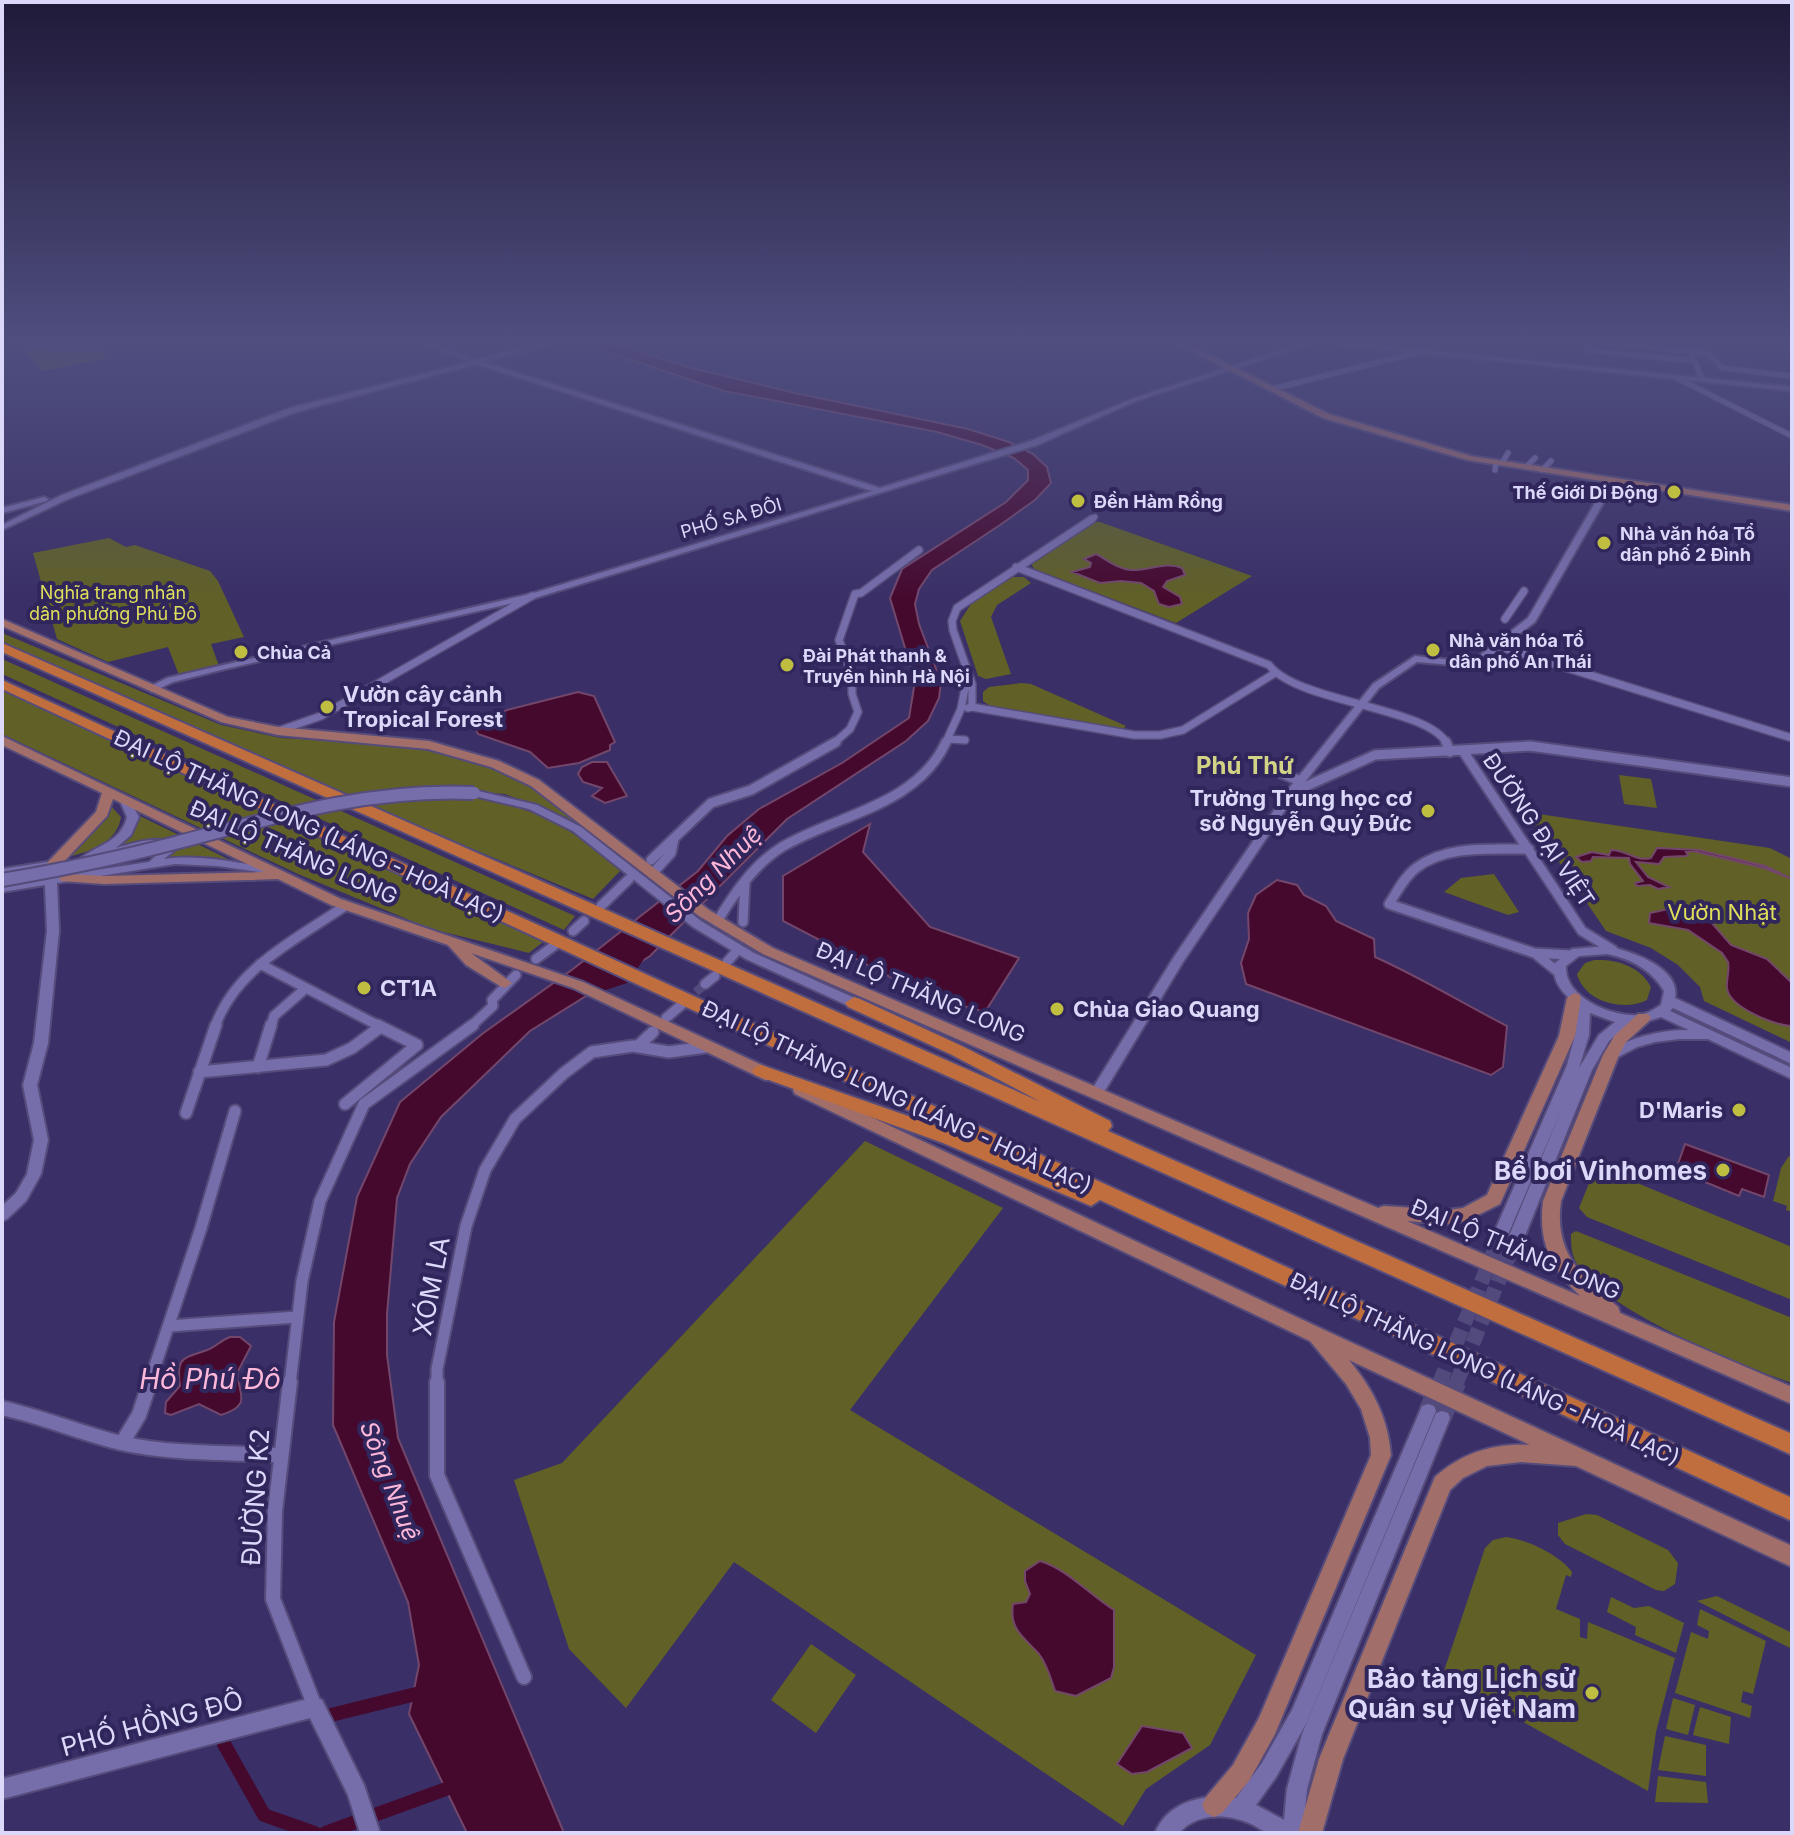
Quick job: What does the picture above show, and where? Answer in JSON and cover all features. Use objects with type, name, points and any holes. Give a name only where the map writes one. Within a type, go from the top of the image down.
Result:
[{"type":"highway","name":"ĐẠI LỘ THĂNG LONG (LÁNG - HOÀ LẠC)","points":[[2,647],[1792,1445]]},
{"type":"highway","name":"ĐẠI LỘ THĂNG LONG (LÁNG - HOÀ LẠC)","points":[[2,684],[1792,1510]]},
{"type":"highway","points":[[854,1003],[1432,1284]]},
{"type":"highway","points":[[761,1071],[950,1138],[1161,1227],[1288,1286],[1371,1316]]},
{"type":"highway","points":[[1549,1336],[1627,1363],[1792,1436]]},
{"type":"highway","points":[[1612,1427],[1710,1482],[1792,1518]]},
{"type":"main road","points":[[1366,429],[1498,465],[1792,508]]},
{"type":"main road","name":"ĐẠI LỘ THĂNG LONG","points":[[2,622],[225,720],[278,731],[429,745],[495,764],[535,783],[706,920],[768,951],[1792,1396]]},
{"type":"main road","name":"ĐẠI LỘ THĂNG LONG","points":[[2,740],[345,906],[553,976],[602,996],[1313,1334],[1590,1460],[1792,1557]]},
{"type":"main road","points":[[53,865],[102,813],[109,792]]},
{"type":"main road","points":[[58,879],[280,876]]},
{"type":"main road","points":[[455,944],[471,962],[511,979]]},
{"type":"main road","points":[[1365,1210],[1425,1218],[1447,1217],[1466,1214],[1494,1199],[1567,1036],[1579,1002]]},
{"type":"main road","points":[[854,1003],[964,1038]]},
{"type":"main road","points":[[1621,1320],[1587,1290],[1559,1259],[1552,1243],[1548,1219],[1552,1201],[1611,1055],[1635,1018]]},
{"type":"main road","points":[[1214,1805],[1241,1773],[1267,1726],[1381,1455],[1380,1429],[1372,1408],[1358,1385],[1313,1334]]},
{"type":"main road","points":[[1310,1833],[1331,1759],[1435,1494],[1442,1484],[1463,1465],[1494,1455],[1542,1454],[1590,1460]]},
{"type":"street","points":[[2,511],[56,495],[229,429]]},
{"type":"street","points":[[2,528],[79,491],[244,429]]},
{"type":"street","points":[[685,429],[880,491]]},
{"type":"street","name":"PHỐ SA ĐÔI","points":[[152,689],[170,680],[220,667],[532,596],[998,454],[1064,429]]},
{"type":"street","points":[[1498,465],[1508,453]]},
{"type":"street","points":[[1526,467],[1535,458]]},
{"type":"street","points":[[1542,470],[1551,461]]},
{"type":"street","points":[[1096,1094],[1178,960],[1291,793],[1376,686],[1415,659],[1473,665],[1532,620],[1612,481]]},
{"type":"street","points":[[972,707],[972,684],[953,630],[954,614],[962,603],[1095,517]]},
{"type":"street","points":[[2,880],[113,859],[354,797],[414,791],[474,793],[519,803],[569,825],[655,877],[671,853],[674,839],[711,803],[758,786],[847,734],[858,712],[852,694],[852,675],[839,640],[850,603],[855,594],[861,593],[919,550]]},
{"type":"street","points":[[1016,567],[1326,693],[1425,726],[1445,739],[1450,752]]},
{"type":"street","points":[[1505,619],[1524,591]]},
{"type":"street","points":[[278,731],[321,716],[532,596]]},
{"type":"street","points":[[496,603],[506,605],[505,611]]},
{"type":"street","points":[[1500,647],[1792,738]]},
{"type":"street","points":[[961,709],[972,707],[1134,735],[1167,734],[1183,730],[1272,669]]},
{"type":"street","points":[[706,920],[780,848],[892,798],[940,755],[961,709],[965,688],[972,684]]},
{"type":"street","points":[[321,716],[322,735]]},
{"type":"street","points":[[948,739],[965,740]]},
{"type":"street","points":[[1291,793],[1375,755],[1536,746],[1792,782]]},
{"type":"street","name":"ĐƯỜNG ĐẠI VIỆT","points":[[1463,751],[1582,931],[1615,952]]},
{"type":"street","points":[[1269,768],[1300,781]]},
{"type":"street","points":[[87,858],[117,843],[130,830],[133,817],[124,799]]},
{"type":"street","points":[[2,873],[53,865],[153,842],[166,843],[169,850],[151,863]]},
{"type":"street","points":[[1529,849],[1450,855],[1427,862],[1409,875],[1389,904],[1534,953],[1615,952],[1655,969],[1670,991],[1666,1006]]},
{"type":"street","points":[[2,888],[151,863],[199,861],[266,870]]},
{"type":"street","points":[[2,1215],[21,1197],[34,1174],[41,1140],[30,1085],[41,1043],[58,879]]},
{"type":"street","points":[[601,906],[629,879]]},
{"type":"street","points":[[743,922],[745,881]]},
{"type":"street","points":[[186,1113],[227,998],[243,977],[345,906]]},
{"type":"street","name":"ĐẠI LỘ THĂNG LONG","points":[[706,920],[750,956],[854,1003]]},
{"type":"street","points":[[573,931],[584,921]]},
{"type":"street","name":"ĐƯỜNG ĐẠI VIỆT","points":[[1576,953],[1584,945],[1582,931]]},
{"type":"street","points":[[536,959],[555,945]]},
{"type":"street","points":[[727,962],[735,953]]},
{"type":"street","points":[[1534,953],[1558,972],[1564,987],[1579,1002],[1635,1018]]},
{"type":"street","points":[[1558,972],[1560,964],[1576,953]]},
{"type":"street","points":[[260,964],[417,1045],[345,1104]]},
{"type":"street","points":[[705,984],[715,976]]},
{"type":"street","name":"ĐƯỜNG K2","points":[[315,1707],[273,1599],[275,1511],[297,1317],[320,1201],[364,1104],[482,1018],[511,979]]},
{"type":"street","points":[[258,1067],[274,1016],[306,988]]},
{"type":"street","points":[[666,1018],[686,1001]]},
{"type":"street","points":[[1579,1002],[1582,1035],[1574,1065],[1505,1245],[1585,1070],[1604,1038],[1635,1018],[1666,1006],[1792,1059]]},
{"type":"street","points":[[1666,1006],[1716,1038],[1792,1074]]},
{"type":"street","points":[[199,1072],[326,1060],[352,1048],[379,1028]]},
{"type":"street","points":[[638,1046],[653,1032]]},
{"type":"street","points":[[1611,1055],[1630,1043],[1660,1037],[1693,1034],[1716,1038]]},
{"type":"street","name":"XÓM LA","points":[[524,1677],[437,1475],[437,1369],[466,1226],[485,1170],[515,1119],[564,1073],[592,1052],[638,1046],[669,1052],[711,1046]]},
{"type":"street","points":[[122,1443],[139,1415],[235,1111]]},
{"type":"street","points":[[169,1326],[297,1317]]},
{"type":"street","points":[[2,1408],[45,1417],[122,1443],[216,1453],[281,1455]]},
{"type":"street","points":[[1241,1808],[1269,1770],[1299,1717],[1435,1415],[1312,1734],[1297,1789],[1293,1833]]},
{"type":"street","points":[[315,1707],[357,1792],[370,1833]]},
{"type":"street","name":"PHỐ HỒNG ĐÔ","points":[[2,1789],[315,1707]]},
{"type":"street","points":[[1165,1833],[1189,1812],[1214,1805],[1241,1808],[1268,1820],[1284,1833]]},
{"type":"green space","points":[[1095,522],[1252,576],[1176,623],[1034,569],[1031,563]]},
{"type":"green space","name":"Nghĩa trang nhân dân phường Phú Đô","points":[[109,538],[126,547],[135,545],[210,571],[218,581],[244,637],[211,644],[219,666],[179,675],[168,647],[108,662],[57,639],[33,553]]},
{"type":"green space","points":[[1012,577],[1024,577],[1031,583],[997,605],[991,617],[1011,674],[986,679],[978,676],[960,621],[971,604]]},
{"type":"green space","points":[[2,633],[221,725],[281,738],[418,746],[471,759],[509,773],[536,789],[634,863],[631,864],[566,817],[505,794],[414,787],[341,795],[2,643]]},
{"type":"green space","points":[[2,659],[575,916],[564,930],[2,674]]},
{"type":"green space","points":[[1031,684],[1126,726],[1123,729],[990,706],[983,701],[983,692],[989,687]]},
{"type":"green space","points":[[2,687],[543,942],[529,953],[431,929],[298,874],[2,734]]},
{"type":"green space","points":[[1619,775],[1651,779],[1657,808],[1624,804]]},
{"type":"green space","points":[[475,797],[518,808],[554,822],[623,868],[593,899],[354,800]]},
{"type":"green space","points":[[112,807],[121,817],[109,840],[94,849],[68,857],[100,824]]},
{"type":"green space","name":"Vườn Nhật","points":[[1525,812],[1770,848],[1792,859],[1792,1043],[1704,1001],[1700,987],[1678,965],[1651,948],[1606,931]]},
{"type":"green space","points":[[140,816],[230,860],[164,859],[177,847],[168,840],[114,849],[131,836]]},
{"type":"green space","points":[[1494,874],[1519,912],[1508,915],[1444,892],[1461,878]]},
{"type":"green space","points":[[1594,960],[1619,963],[1641,974],[1651,987],[1647,1000],[1617,1004],[1596,998],[1588,992],[1577,974],[1585,963]]},
{"type":"green space","points":[[865,1141],[1003,1208],[850,1410],[1256,1655],[1210,1745],[1146,1789],[1123,1826],[734,1562],[626,1708],[569,1649],[514,1480],[562,1463]]},
{"type":"green space","points":[[1789,1156],[1792,1157],[1792,1212],[1786,1210],[1787,1206],[1773,1201],[1781,1168]]},
{"type":"green space","points":[[1596,1166],[1792,1247],[1792,1300],[1587,1217],[1579,1208]]},
{"type":"green space","points":[[1576,1231],[1792,1318],[1792,1383],[1708,1350],[1615,1300],[1592,1282],[1577,1264],[1571,1242],[1571,1234]]},
{"type":"green space","points":[[1586,1514],[1597,1515],[1668,1550],[1678,1563],[1675,1584],[1664,1591],[1656,1590],[1565,1544],[1558,1535],[1558,1523]]},
{"type":"green space","points":[[1506,1537],[1542,1549],[1572,1572],[1571,1577],[1566,1575],[1556,1609],[1580,1619],[1580,1637],[1587,1639],[1588,1622],[1675,1658],[1656,1732],[1648,1791],[1442,1677],[1485,1548],[1493,1540]]},
{"type":"green space","points":[[1717,1596],[1792,1633],[1792,1649],[1697,1601]]},
{"type":"green space","points":[[1611,1597],[1634,1608],[1649,1606],[1684,1623],[1676,1653],[1635,1635],[1636,1627],[1607,1612]]},
{"type":"green space","points":[[1700,1609],[1766,1641],[1753,1694],[1743,1691],[1741,1702],[1752,1706],[1750,1718],[1675,1693],[1691,1632],[1708,1639],[1709,1631],[1697,1625]]},
{"type":"green space","points":[[811,1644],[856,1675],[816,1733],[771,1700]]},
{"type":"green space","points":[[1673,1698],[1695,1705],[1688,1735],[1666,1729]]},
{"type":"green space","points":[[1700,1707],[1731,1717],[1729,1744],[1693,1735]]},
{"type":"green space","points":[[1665,1736],[1706,1745],[1706,1776],[1658,1770]]},
{"type":"green space","points":[[1658,1776],[1706,1782],[1708,1803],[1655,1802]]},
{"type":"water","points":[[920,429],[966,429],[1009,442],[1033,454],[1047,467],[1051,483],[1035,500],[932,570],[919,589],[915,604],[919,624],[941,682],[939,698],[928,721],[906,741],[787,819],[650,956],[530,1031],[441,1117],[410,1164],[397,1198],[387,1314],[387,1355],[398,1438],[564,1833],[467,1833],[409,1714],[419,1665],[408,1602],[333,1425],[334,1322],[357,1197],[400,1102],[482,1034],[573,969],[698,871],[727,836],[759,809],[842,763],[909,718],[915,681],[890,598],[902,569],[1006,502],[1028,480],[1028,470],[1014,458]]},
{"type":"water","points":[[1096,554],[1116,566],[1131,570],[1169,566],[1182,568],[1185,575],[1167,581],[1163,587],[1180,597],[1182,604],[1169,607],[1159,604],[1154,591],[1141,583],[1100,583],[1072,572],[1090,567],[1091,563],[1084,559]]},
{"type":"water","points":[[578,692],[594,696],[615,742],[610,745],[610,750],[579,763],[548,768],[530,752],[478,734],[475,728],[507,710]]},
{"type":"water","points":[[592,762],[607,762],[627,796],[605,803],[592,796],[602,788],[583,782],[578,774],[582,767]]},
{"type":"water","points":[[870,824],[863,852],[930,927],[1019,958],[985,1012],[925,995],[783,921],[783,876]]},
{"type":"water","points":[[1657,848],[1699,850],[1765,866],[1792,879],[1764,868],[1693,851],[1686,852],[1688,855],[1685,856],[1664,857],[1659,864],[1636,862],[1648,877],[1669,887],[1658,889],[1650,885],[1637,886],[1635,883],[1643,881],[1629,858],[1593,857],[1591,861],[1582,862],[1576,857],[1592,852],[1609,855],[1611,850],[1645,859],[1651,858]]},
{"type":"water","points":[[1277,880],[1297,885],[1304,895],[1326,906],[1336,921],[1374,939],[1375,957],[1507,1026],[1503,1067],[1491,1075],[1246,984],[1241,963],[1249,939],[1248,913],[1256,895]]},
{"type":"water","points":[[1673,908],[1704,914],[1731,945],[1767,959],[1792,983],[1792,1026],[1764,1019],[1736,1002],[1727,988],[1728,962],[1722,953],[1688,930],[1649,923],[1650,913]]},
{"type":"water","name":"Bể bơi Vinhomes","points":[[1685,1144],[1769,1175],[1764,1197],[1742,1189],[1739,1196],[1705,1182],[1706,1175],[1678,1164]]},
{"type":"water","name":"Hồ Phú Đô","points":[[230,1337],[240,1337],[251,1346],[238,1371],[242,1397],[238,1407],[221,1415],[199,1404],[171,1415],[165,1413],[166,1402],[180,1386],[179,1369],[183,1360]]},
{"type":"water","points":[[1040,1561],[1069,1576],[1114,1610],[1114,1667],[1111,1678],[1076,1696],[1055,1691],[1042,1658],[1019,1632],[1013,1620],[1013,1604],[1026,1602],[1030,1594],[1025,1571]]},
{"type":"water","points":[[1142,1726],[1183,1733],[1192,1748],[1147,1772],[1132,1774],[1117,1764]]},
{"type":"waterway","name":"Sông Nhuệ","points":[[594,988],[621,979],[636,959]]},
{"type":"waterway","points":[[323,1717],[424,1692]]},
{"type":"waterway","points":[[224,1744],[264,1815],[315,1833]]},
{"type":"waterway","points":[[325,1833],[457,1785]]},
{"type":"tunnel","points":[[686,1001],[705,984]]},
{"type":"tunnel","points":[[1439,1384],[1498,1242]]},
{"type":"tunnel","points":[[1456,1384],[1512,1248]]},
{"type":"tunnel","points":[[1428,1411],[1440,1382]]},
{"type":"tunnel","points":[[1442,1418],[1457,1382]]},
{"type":"place","name":"Thế Giới Di Động","points":[[1674,492]]},
{"type":"place","name":"Đền Hàm Rồng","points":[[1078,501]]},
{"type":"place","name":"Nhà văn hóa Tổ dân phố 2 Đình","points":[[1604,543]]},
{"type":"place","name":"Nhà văn hóa Tổ dân phố An Thái","points":[[1433,650]]},
{"type":"place","name":"Chùa Cả","points":[[241,652]]},
{"type":"place","name":"Đài Phát thanh & Truyền hình Hà Nội","points":[[787,665]]},
{"type":"place","name":"Vườn cây cảnh Tropical Forest","points":[[327,707]]},
{"type":"place","name":"Trường Trung học cơ sở Nguyễn Quý Đức","points":[[1428,811]]},
{"type":"place","name":"CT1A","points":[[364,988]]},
{"type":"place","name":"Chùa Giao Quang","points":[[1057,1009]]},
{"type":"place","name":"D'Maris","points":[[1739,1110]]},
{"type":"place","name":"Bể bơi Vinhomes","points":[[1723,1170]]},
{"type":"place","name":"Bảo tàng Lịch sử Quân sự Việt Nam","points":[[1592,1693]]},
{"type":"district","name":"Phú Thứ","points":[[1245,765]]}]
